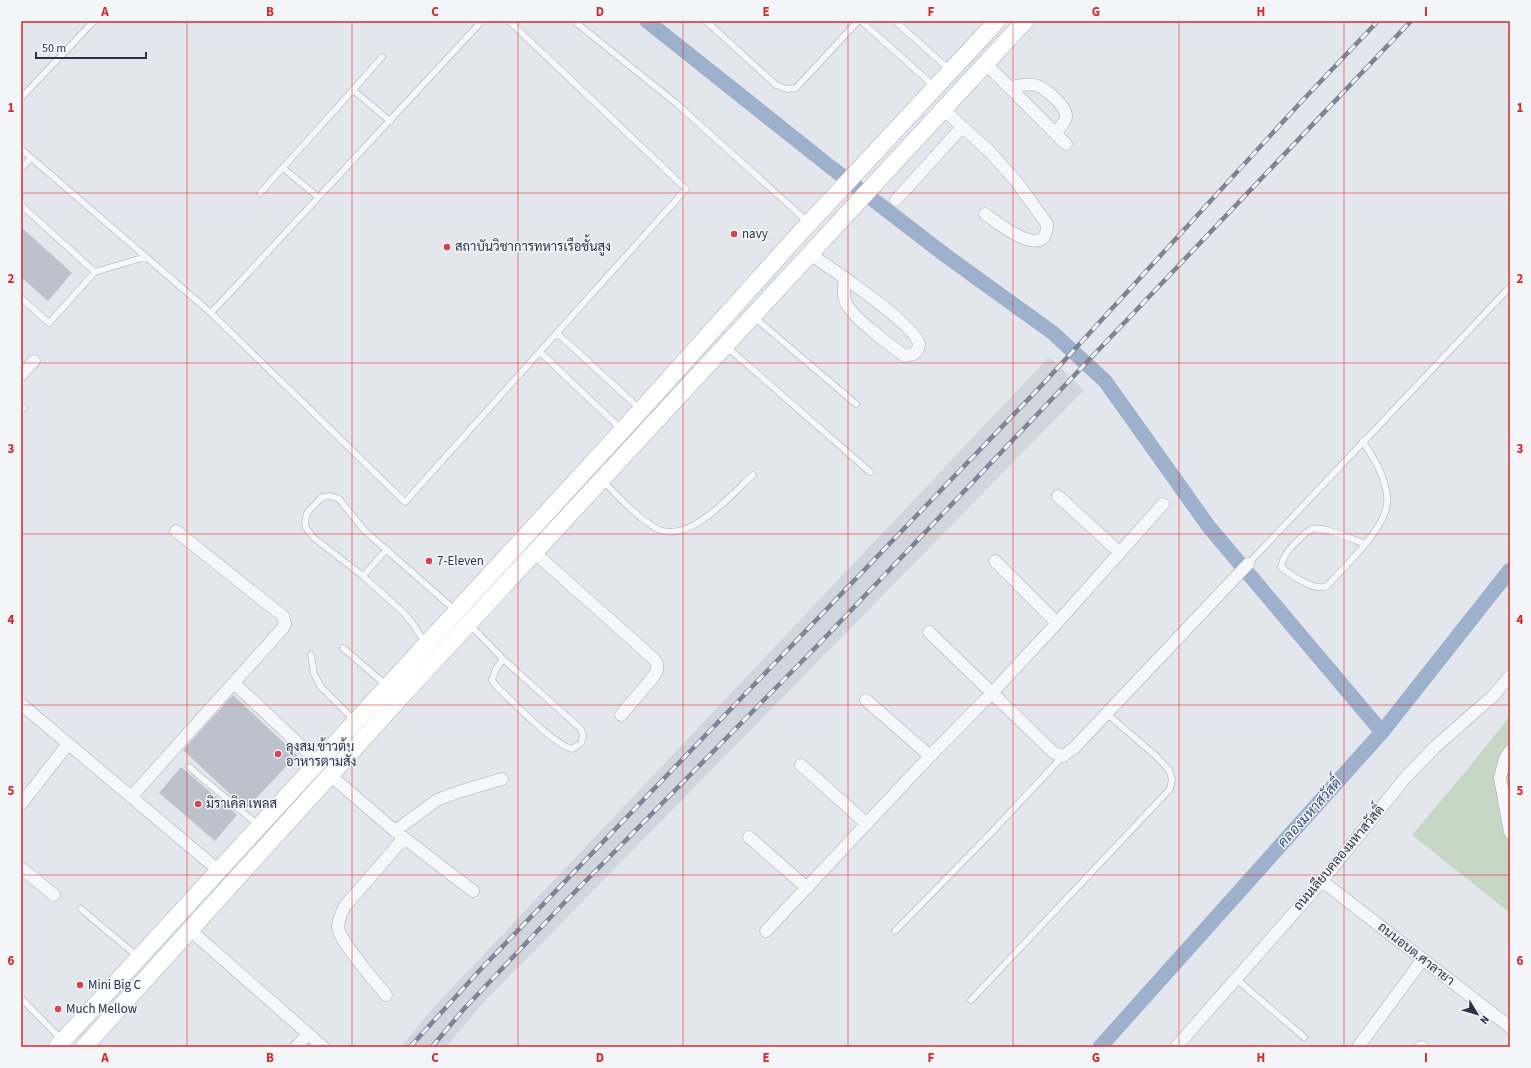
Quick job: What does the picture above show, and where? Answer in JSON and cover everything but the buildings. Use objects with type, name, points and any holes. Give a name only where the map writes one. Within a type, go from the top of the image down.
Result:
[{"type":"main road","points":[[62,1045],[174,918],[641,410],[809,223],[997,21]]},
{"type":"main road","points":[[84,1047],[330,775],[1025,21]]},
{"type":"main road","points":[[951,71],[967,84]]},
{"type":"main road","points":[[936,88],[947,106]]},
{"type":"main road","points":[[456,611],[469,624]]},
{"type":"main road","points":[[174,918],[190,930]]},
{"type":"street","points":[[986,64],[1066,144]]},
{"type":"street","points":[[1010,87],[1027,84],[1035,85],[1042,88],[1057,100],[1066,112],[1066,118],[1055,133]]},
{"type":"street","points":[[947,106],[962,127],[990,152],[1016,181],[1047,224],[1047,231],[1043,238],[1034,241],[1025,240],[985,214]]},
{"type":"street","points":[[896,200],[962,127]]},
{"type":"street","points":[[810,254],[845,278],[879,303],[914,334],[919,343],[918,350],[914,354],[905,356],[894,348],[857,316],[846,304],[843,294],[845,278]]},
{"type":"street","points":[[21,375],[34,361]]},
{"type":"street","points":[[1058,496],[1120,553]]},
{"type":"street","points":[[766,931],[930,756],[992,693],[1057,623],[1163,504]]},
{"type":"street","points":[[131,798],[235,684],[283,628],[285,619],[176,531]]},
{"type":"street","points":[[534,553],[658,664],[658,669],[654,676],[621,715]]},
{"type":"street","points":[[995,561],[1057,623]]},
{"type":"street","points":[[929,632],[1054,753],[1063,756],[1074,748],[1248,564]]},
{"type":"street","name":"ถนนเลียบคลองมหาสวัสดิ์","points":[[1176,1047],[1322,881],[1406,777],[1435,747],[1493,696],[1510,676]]},
{"type":"street","points":[[235,684],[318,762]]},
{"type":"street","points":[[866,700],[930,756]]},
{"type":"street","points":[[21,704],[218,870]]},
{"type":"street","points":[[21,804],[68,744]]},
{"type":"street","points":[[1510,751],[1505,759],[1500,778],[1510,832]]},
{"type":"street","points":[[802,765],[867,824]]},
{"type":"street","points":[[330,775],[399,834],[473,891]]},
{"type":"street","points":[[386,995],[343,940],[338,927],[340,915],[345,906],[399,834],[438,800],[458,792],[502,779]]},
{"type":"street","points":[[748,837],[807,888]]},
{"type":"street","points":[[21,868],[54,895]]},
{"type":"street","name":"ถนนอบต.ศาลายา","points":[[1322,881],[1510,1026]]},
{"type":"street","points":[[190,930],[323,1047]]},
{"type":"street","points":[[1358,1047],[1423,959]]},
{"type":"street","points":[[296,1047],[308,1034]]},
{"type":"lane","points":[[21,98],[94,21]]},
{"type":"lane","points":[[211,313],[482,21]]},
{"type":"lane","points":[[21,149],[211,313],[405,502],[686,189],[509,21]]},
{"type":"lane","points":[[574,21],[677,104],[809,223]]},
{"type":"lane","points":[[706,21],[776,85],[787,89],[796,88],[859,21],[936,88]]},
{"type":"lane","points":[[895,21],[951,71]]},
{"type":"lane","points":[[260,193],[382,57]]},
{"type":"lane","points":[[353,90],[390,121]]},
{"type":"lane","points":[[21,169],[31,158]]},
{"type":"lane","points":[[283,168],[318,197]]},
{"type":"lane","points":[[21,205],[95,272]]},
{"type":"lane","points":[[21,298],[49,324],[95,272],[145,257]]},
{"type":"lane","points":[[1248,564],[1510,287]]},
{"type":"lane","points":[[753,316],[856,404]]},
{"type":"lane","points":[[557,333],[641,410]]},
{"type":"lane","points":[[726,346],[870,472]]},
{"type":"lane","points":[[540,352],[622,430]]},
{"type":"lane","points":[[1363,441],[1382,475],[1387,503],[1383,520],[1365,544],[1327,586],[1323,588],[1315,588],[1286,571],[1282,567],[1283,559],[1287,552],[1307,532],[1313,529],[1324,530],[1365,544]]},
{"type":"lane","points":[[602,480],[644,520],[659,530],[671,533],[687,528],[709,515],[753,475]]},
{"type":"lane","points":[[426,644],[404,613],[363,576],[314,538],[306,528],[305,522],[307,513],[322,497],[330,496],[339,499],[365,531],[456,611]]},
{"type":"lane","points":[[363,576],[387,549]]},
{"type":"lane","points":[[469,624],[503,659],[580,729],[583,736],[581,743],[572,749],[564,747],[530,719],[496,686],[492,680],[493,674],[503,659]]},
{"type":"lane","points":[[343,648],[387,686]]},
{"type":"lane","points":[[311,655],[314,674],[321,687],[355,721]]},
{"type":"lane","points":[[971,1000],[1170,789],[1172,779],[1169,770],[1156,756],[1106,713]]},
{"type":"lane","points":[[895,931],[992,833],[1063,756]]},
{"type":"lane","points":[[189,767],[259,826]]},
{"type":"lane","points":[[81,909],[139,957]]},
{"type":"lane","points":[[1236,979],[1304,1037]]},
{"type":"lane","points":[[21,998],[62,1045]]},
{"type":"shaded area","points":[[1049,357],[1084,390],[483,1003],[446,1047],[401,1047],[433,1008]]},
{"type":"green space","points":[[1510,716],[1510,913],[1412,835]]},
{"type":"waterway","points":[[647,21],[828,165],[945,255],[1053,333],[1105,381],[1209,527],[1382,732]]},
{"type":"waterway","name":"คลองมหาสวัสดิ์","points":[[1100,1047],[1382,732],[1510,570]]},
{"type":"railway","points":[[410,1047],[480,970],[1042,385],[1302,101],[1378,21]]},
{"type":"railway","points":[[432,1047],[463,1010],[563,904],[819,644],[1411,21]]},
{"type":"place","name":"navy","points":[[734,234]]},
{"type":"place","name":"สถาบันวิชาการทหารเรือชั้นสูง","points":[[447,247]]},
{"type":"place","name":"7-Eleven","points":[[429,561]]},
{"type":"place","name":"ลุงสม ข้าวต้ม อาหารตามสั่ง","points":[[278,754]]},
{"type":"place","name":"มิราเคิล เพลส","points":[[198,804]]},
{"type":"place","name":"Mini Big C","points":[[80,985]]},
{"type":"place","name":"Much Mellow","points":[[58,1009]]}]
